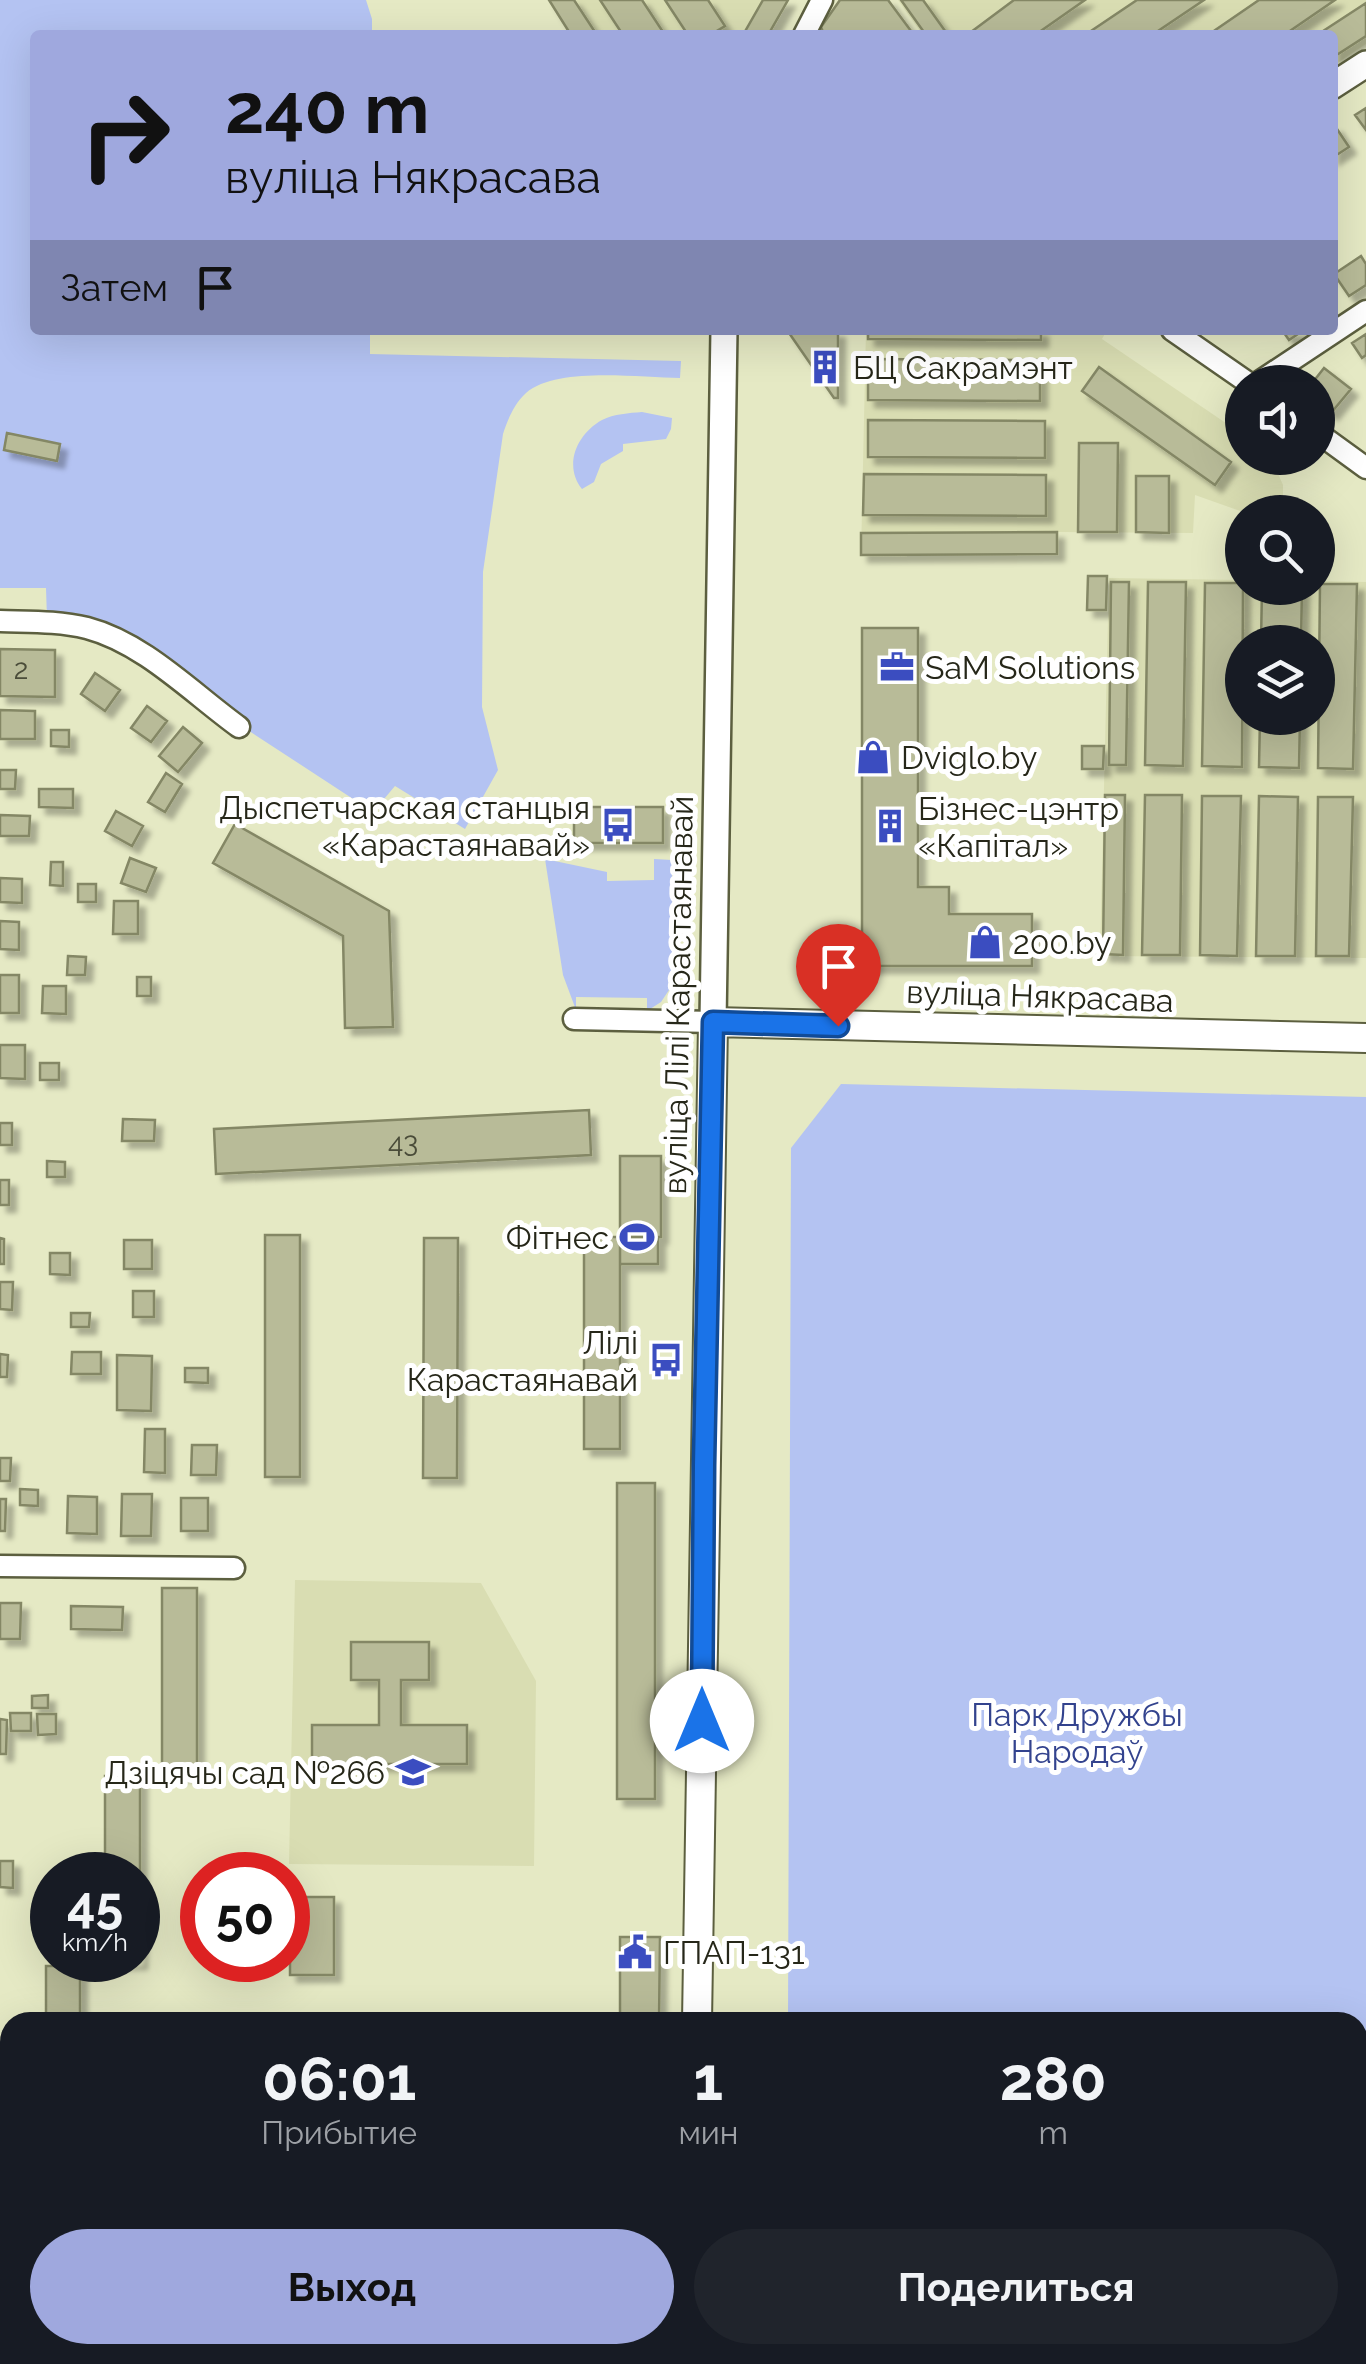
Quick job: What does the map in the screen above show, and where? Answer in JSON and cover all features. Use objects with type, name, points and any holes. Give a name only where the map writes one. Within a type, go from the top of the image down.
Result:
[{"type":"main road","name":"вуліца Някрасава","points":[[713,1022],[1366,1038]]},
{"type":"main road","name":"вуліца Лілі Карастаянавай","points":[[697,2012],[713,1022]]},
{"type":"street","points":[[807,30],[822,0]]},
{"type":"street","points":[[1338,82],[1366,64]]},
{"type":"street","points":[[1338,330],[1366,312]]},
{"type":"street","name":"вуліца Лілі Карастаянавай","points":[[713,1022],[724,335]]},
{"type":"street","points":[[1179,335],[1225,367]]},
{"type":"street","points":[[1286,365],[1331,335]]},
{"type":"street","points":[[1335,445],[1366,468]]},
{"type":"street","points":[[0,621],[55,622],[118,640],[239,727]]},
{"type":"street","points":[[574,1019],[713,1022]]},
{"type":"street","points":[[0,1566],[234,1568]]},
{"type":"shaded area","points":[[549,0],[788,0],[771,30],[568,30]]},
{"type":"shaded area","points":[[898,0],[1366,0],[1366,44],[1338,63],[1338,30],[919,30]]},
{"type":"shaded area","points":[[866,335],[1104,335],[1102,339],[1225,422],[1225,475],[1279,475],[1283,485],[1283,495],[1225,495],[1225,506],[1195,495],[1193,533],[1058,532],[1057,554],[861,555]]},
{"type":"shaded area","points":[[1109,578],[1225,580],[1225,605],[1335,605],[1335,581],[1366,582],[1366,958],[1100,956]]},
{"type":"shaded area","name":"Дзіцячы сад №266","points":[[295,1580],[481,1583],[536,1681],[534,1866],[310,1864],[310,1852],[289,1852]]},
{"type":"green space","points":[[0,0],[366,0],[372,19],[372,30],[30,30],[30,335],[370,335],[370,354],[681,361],[680,378],[558,379],[526,393],[509,417],[503,434],[483,572],[482,707],[498,770],[465,829],[395,786],[373,812],[240,725],[160,664],[47,619],[46,588],[0,588]]},
{"type":"green space","points":[[642,412],[672,418],[666,439],[623,444],[623,451],[601,464],[594,482],[582,489],[576,480],[573,460],[586,433],[607,418]]},
{"type":"green space","points":[[545,859],[607,872],[607,881],[654,880],[654,859],[672,860],[673,984],[661,1002],[647,1011],[647,998],[576,997],[576,1010],[563,975]]},
{"type":"green space","name":"Парк Дружбы Народаў","points":[[841,1084],[1366,1097],[1366,2012],[788,2012],[791,1148]]},
{"type":"building","points":[[549,0],[574,0],[594,30],[568,30]]},
{"type":"building","points":[[600,0],[642,0],[662,30],[620,30]]},
{"type":"building","points":[[665,0],[708,0],[725,26],[718,30],[685,30]]},
{"type":"building","points":[[763,0],[788,0],[771,30],[746,30]]},
{"type":"building","points":[[840,0],[888,0],[910,30],[822,30]]},
{"type":"building","points":[[901,0],[923,0],[944,30],[922,30]]},
{"type":"building","points":[[1014,0],[1085,0],[1042,30],[974,30]]},
{"type":"building","points":[[1137,0],[1204,0],[1159,30],[1092,30]]},
{"type":"building","points":[[1259,0],[1335,0],[1291,30],[1215,30]]},
{"type":"building","points":[[1366,3],[1366,36],[1338,54],[1338,30],[1325,30]]},
{"type":"building","points":[[1366,108],[1366,130],[1355,115]]},
{"type":"building","points":[[1338,130],[1349,147],[1338,154]]},
{"type":"building","points":[[1361,256],[1366,264],[1366,285],[1349,296],[1338,280],[1338,271]]},
{"type":"building","points":[[1366,334],[1366,355],[1362,358],[1352,343]]},
{"type":"building","name":"БЦ Сакрамэнт","points":[[790,335],[838,335],[838,398],[834,398]]},
{"type":"building","points":[[868,335],[1041,335],[1041,340],[868,339]]},
{"type":"building","points":[[868,359],[1040,360],[1040,401],[868,400]]},
{"type":"building","points":[[1099,367],[1225,458],[1225,471],[1215,485],[1082,391]]},
{"type":"building","points":[[1335,377],[1351,389],[1335,408]]},
{"type":"building","points":[[868,420],[1045,421],[1045,458],[868,457]]},
{"type":"building","points":[[7,433],[60,444],[57,461],[4,450]]},
{"type":"building","points":[[1079,443],[1118,443],[1117,532],[1078,532]]},
{"type":"building","points":[[864,474],[1046,475],[1046,516],[863,515]]},
{"type":"building","points":[[1136,476],[1169,476],[1169,533],[1136,532]]},
{"type":"building","points":[[1057,532],[1057,554],[861,555],[861,533]]},
{"type":"building","points":[[1088,576],[1107,576],[1106,610],[1087,610]]},
{"type":"building","points":[[1111,582],[1129,582],[1126,765],[1109,765]]},
{"type":"building","points":[[1148,582],[1186,582],[1183,766],[1145,765]]},
{"type":"building","points":[[1205,583],[1225,583],[1225,605],[1243,605],[1243,625],[1225,625],[1225,735],[1242,735],[1242,767],[1202,766]]},
{"type":"building","points":[[1335,584],[1357,584],[1353,769],[1318,768],[1318,735],[1335,735],[1335,625],[1320,625],[1320,605],[1335,605]]},
{"type":"building","points":[[1262,605],[1302,605],[1301,625],[1261,625]]},
{"type":"building","name":"Бізнес-цэнтр «Капітал»","points":[[862,628],[918,628],[918,887],[949,887],[949,914],[1032,914],[1032,966],[862,966]]},
{"type":"building","points":[[0,649],[55,650],[55,697],[0,696]]},
{"type":"building","points":[[95,673],[120,690],[105,711],[81,694]]},
{"type":"building","points":[[147,706],[167,721],[151,742],[131,728]]},
{"type":"building","points":[[0,710],[35,711],[35,739],[0,739]]},
{"type":"building","points":[[183,727],[202,743],[178,772],[159,756]]},
{"type":"building","points":[[51,730],[69,730],[69,747],[51,746]]},
{"type":"building","points":[[1260,735],[1300,735],[1299,768],[1259,767]]},
{"type":"building","points":[[1082,746],[1104,746],[1103,769],[1082,769]]},
{"type":"building","points":[[0,770],[16,770],[15,789],[0,789]]},
{"type":"building","points":[[166,773],[182,784],[165,812],[148,802]]},
{"type":"building","points":[[39,789],[73,789],[73,808],[39,807]]},
{"type":"building","points":[[1105,795],[1125,795],[1123,955],[1103,954]]},
{"type":"building","points":[[1145,795],[1182,795],[1180,955],[1142,955]]},
{"type":"building","points":[[1202,796],[1241,796],[1237,956],[1200,955]]},
{"type":"building","points":[[1259,796],[1298,797],[1295,956],[1256,956]]},
{"type":"building","points":[[1318,797],[1353,797],[1349,956],[1316,956]]},
{"type":"building","name":"Дыспетчарская станцыя «Карастаянавай»","points":[[574,807],[663,807],[663,843],[574,843]]},
{"type":"building","points":[[116,811],[143,826],[132,846],[105,831]]},
{"type":"building","points":[[0,815],[30,816],[29,836],[0,836]]},
{"type":"building","points":[[235,824],[389,911],[393,1027],[345,1028],[343,936],[213,863]]},
{"type":"building","points":[[130,858],[156,868],[146,892],[121,883]]},
{"type":"building","points":[[51,862],[63,862],[63,886],[50,885]]},
{"type":"building","points":[[0,878],[22,879],[22,903],[0,902]]},
{"type":"building","points":[[78,884],[96,884],[96,902],[78,902]]},
{"type":"building","points":[[114,901],[138,901],[138,934],[113,934]]},
{"type":"building","points":[[0,921],[19,922],[19,950],[0,949]]},
{"type":"building","points":[[68,956],[86,957],[85,975],[67,975]]},
{"type":"building","points":[[0,975],[19,975],[19,1013],[0,1013]]},
{"type":"building","points":[[137,977],[151,977],[151,996],[137,996]]},
{"type":"building","points":[[43,986],[66,986],[66,1014],[42,1013]]},
{"type":"building","points":[[0,1045],[25,1045],[25,1079],[0,1078]]},
{"type":"building","points":[[40,1063],[59,1063],[59,1080],[40,1080]]},
{"type":"building","points":[[589,1110],[591,1155],[216,1174],[214,1129]]},
{"type":"building","points":[[123,1119],[155,1120],[154,1141],[122,1141]]},
{"type":"building","points":[[0,1123],[12,1123],[12,1145],[0,1145]]},
{"type":"building","points":[[620,1156],[661,1156],[661,1237],[620,1237]]},
{"type":"building","points":[[47,1161],[65,1162],[65,1177],[47,1177]]},
{"type":"building","points":[[0,1180],[9,1180],[9,1205],[0,1205]]},
{"type":"building","points":[[265,1235],[300,1235],[300,1477],[265,1477]]},
{"type":"building","points":[[584,1237],[620,1237],[620,1449],[584,1449]]},
{"type":"building","points":[[620,1237],[658,1237],[658,1264],[620,1264]]},
{"type":"building","points":[[0,1238],[4,1239],[4,1264],[0,1264]]},
{"type":"building","points":[[424,1238],[458,1238],[457,1478],[423,1478]]},
{"type":"building","points":[[124,1240],[152,1240],[152,1269],[124,1269]]},
{"type":"building","points":[[50,1253],[70,1253],[70,1275],[50,1274]]},
{"type":"building","points":[[0,1282],[13,1282],[12,1310],[0,1309]]},
{"type":"building","points":[[133,1291],[154,1291],[154,1317],[133,1317]]},
{"type":"building","points":[[71,1313],[90,1313],[89,1327],[71,1327]]},
{"type":"building","points":[[72,1352],[101,1352],[101,1374],[71,1374]]},
{"type":"building","points":[[0,1354],[8,1355],[7,1377],[0,1377]]},
{"type":"building","points":[[117,1355],[152,1356],[151,1411],[117,1410]]},
{"type":"building","points":[[185,1368],[208,1368],[208,1383],[185,1382]]},
{"type":"building","points":[[145,1429],[165,1429],[165,1473],[144,1472]]},
{"type":"building","points":[[192,1445],[217,1445],[216,1475],[191,1475]]},
{"type":"building","points":[[0,1458],[11,1458],[10,1481],[0,1481]]},
{"type":"building","points":[[617,1483],[655,1483],[655,1799],[617,1799]]},
{"type":"building","points":[[20,1489],[38,1490],[38,1506],[20,1505]]},
{"type":"building","points":[[122,1494],[152,1494],[151,1536],[121,1536]]},
{"type":"building","points":[[68,1496],[97,1497],[97,1534],[67,1533]]},
{"type":"building","points":[[181,1498],[208,1498],[208,1531],[181,1531]]},
{"type":"building","points":[[0,1499],[6,1499],[5,1531],[0,1531]]},
{"type":"building","points":[[162,1588],[197,1588],[197,1774],[162,1774]]},
{"type":"building","points":[[0,1603],[21,1603],[20,1639],[0,1639]]},
{"type":"building","points":[[71,1606],[123,1607],[122,1630],[71,1629]]},
{"type":"building","points":[[351,1642],[429,1642],[429,1680],[401,1680],[401,1725],[467,1725],[467,1764],[312,1764],[312,1725],[379,1725],[379,1680],[351,1680]]},
{"type":"building","points":[[48,1695],[48,1708],[32,1708],[32,1696]]},
{"type":"building","points":[[10,1713],[31,1713],[31,1731],[11,1731]]},
{"type":"building","points":[[37,1714],[56,1714],[56,1734],[38,1735]]},
{"type":"building","points":[[0,1719],[7,1720],[6,1754],[0,1754]]},
{"type":"building","points":[[105,1776],[140,1776],[140,1852],[105,1852]]},
{"type":"building","points":[[0,1861],[13,1861],[13,1888],[0,1887]]},
{"type":"building","points":[[310,1897],[334,1897],[334,1975],[310,1975]]},
{"type":"building","points":[[620,1937],[660,1937],[659,2012],[620,2012]]},
{"type":"building","points":[[46,1982],[80,1982],[80,2012],[46,2012]]},
{"type":"place","name":"БЦ Сакрамэнт","points":[[825,367]]},
{"type":"place","name":"SaM Solutions","points":[[897,667]]},
{"type":"place","name":"Dviglo.by","points":[[873,757]]},
{"type":"place","name":"Дыспетчарская станцыя «Карастаянавай»","points":[[618,825]]},
{"type":"place","name":"Бізнес-цэнтр «Капітал»","points":[[890,826]]},
{"type":"place","name":"200.by","points":[[985,942]]},
{"type":"place","name":"Фітнес","points":[[637,1237]]},
{"type":"place","name":"Лілі Карастаянавай","points":[[666,1360]]},
{"type":"place","name":"Дзіцячы сад №266","points":[[413,1772]]},
{"type":"place","name":"ГПАП-131","points":[[635,1952]]},
{"type":"route","points":[[702,1721],[713,1022],[838,1026]]}]
